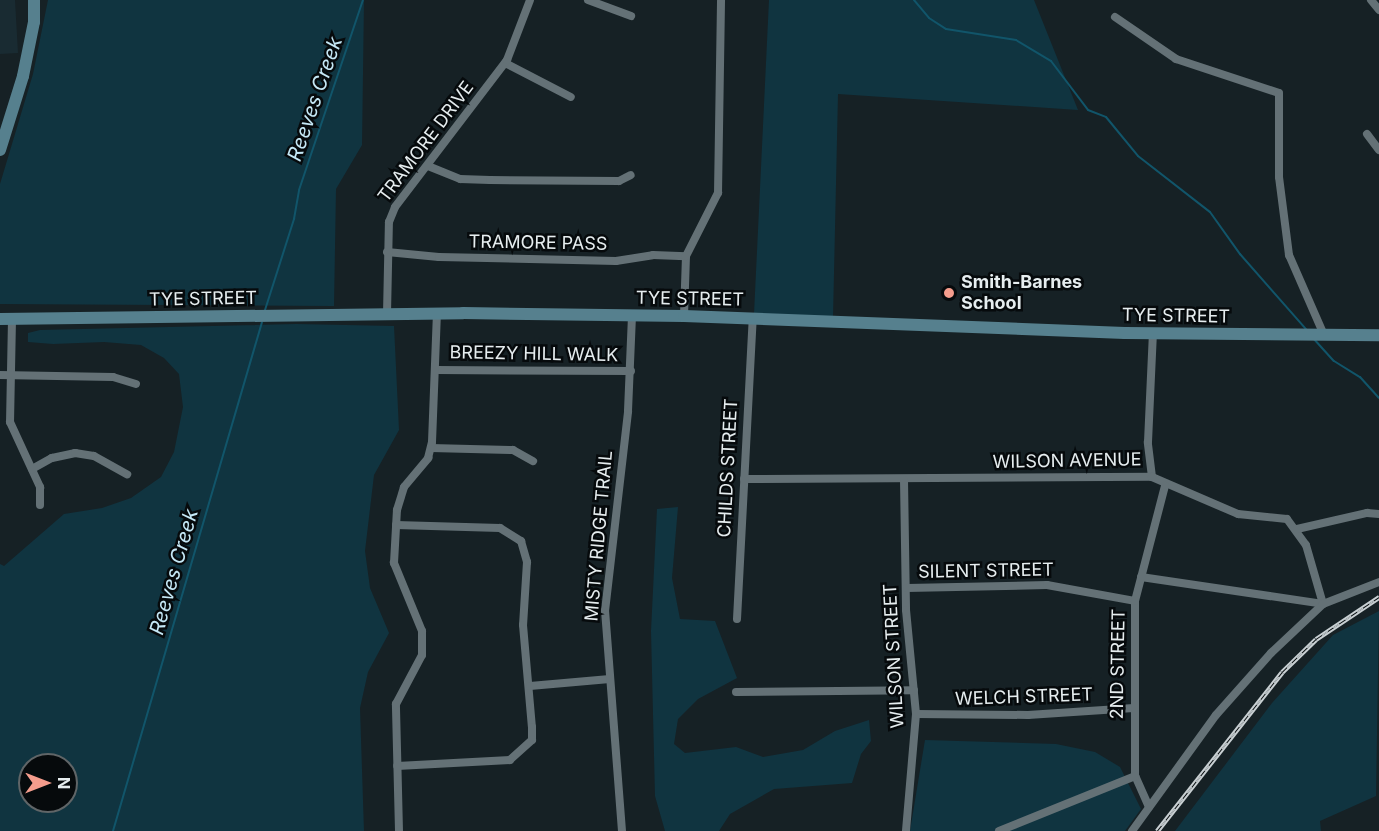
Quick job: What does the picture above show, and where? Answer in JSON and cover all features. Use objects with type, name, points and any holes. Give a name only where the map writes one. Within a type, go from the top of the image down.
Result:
[{"type":"street","points":[[0,150],[23,76],[34,22],[33,0]]},
{"type":"street","name":"TRAMORE DRIVE","points":[[387,314],[389,222],[395,207],[504,63],[530,0]]},
{"type":"street","points":[[588,0],[631,16]]},
{"type":"street","points":[[684,316],[686,256],[718,193],[721,0]]},
{"type":"street","points":[[1371,0],[1379,10]]},
{"type":"street","points":[[1115,16],[1176,59],[1279,93],[1279,177],[1289,255],[1324,335]]},
{"type":"street","points":[[504,63],[571,98]]},
{"type":"street","points":[[1367,134],[1379,150]]},
{"type":"street","points":[[428,166],[460,179],[619,181],[631,175]]},
{"type":"street","name":"TRAMORE PASS","points":[[387,252],[439,258],[616,261],[653,255],[686,256]]},
{"type":"street","points":[[399,831],[396,704],[422,655],[422,631],[394,563],[396,525],[398,498],[430,448],[436,370],[437,313]]},
{"type":"street","name":"TYE STREET","points":[[6,319],[437,313],[632,315],[1153,333],[1379,335]]},
{"type":"street","name":"MISTY RIDGE TRAIL","points":[[622,831],[605,611],[631,371],[632,315]]},
{"type":"street","name":"CHILDS STREET","points":[[737,619],[753,318]]},
{"type":"street","points":[[6,319],[10,375],[10,422],[40,486],[40,505]]},
{"type":"street","points":[[1152,477],[1148,442],[1153,333]]},
{"type":"street","name":"BREEZY HILL WALK","points":[[436,370],[631,371]]},
{"type":"street","points":[[0,375],[113,377],[135,384]]},
{"type":"street","points":[[430,448],[513,450],[533,461]]},
{"type":"street","points":[[33,470],[52,458],[75,453],[94,456],[127,474]]},
{"type":"street","name":"WILSON AVENUE","points":[[744,479],[1152,477],[1165,486],[1238,514],[1278,516],[1297,529]]},
{"type":"street","name":"WILSON STREET","points":[[904,480],[908,588],[907,634],[915,714],[906,831]]},
{"type":"street","name":"2ND STREET","points":[[1149,807],[1135,776],[1135,601],[1165,486]]},
{"type":"street","points":[[1323,604],[1306,545],[1297,529],[1367,513],[1379,514]]},
{"type":"street","points":[[396,525],[500,528],[517,536],[527,562],[523,625],[530,686],[532,740],[520,755],[494,764],[396,766]]},
{"type":"street","points":[[1141,577],[1323,604]]},
{"type":"street","points":[[1132,831],[1242,682],[1323,604],[1379,582]]},
{"type":"street","name":"SILENT STREET","points":[[908,588],[1047,585],[1135,601]]},
{"type":"street","points":[[530,686],[610,679]]},
{"type":"street","points":[[736,692],[914,690]]},
{"type":"street","name":"WELCH STREET","points":[[915,714],[1028,715],[1134,708]]},
{"type":"street","points":[[999,831],[1135,776]]},
{"type":"shaded area","points":[[0,0],[15,0],[18,53],[0,54]]},
{"type":"shaded area","points":[[48,0],[364,0],[362,145],[336,189],[334,306],[0,304],[0,184],[33,74]]},
{"type":"shaded area","points":[[769,0],[1034,0],[1078,110],[838,94],[833,318],[754,314]]},
{"type":"shaded area","points":[[296,324],[394,326],[399,430],[374,475],[365,551],[370,588],[389,633],[368,672],[360,708],[364,831],[0,831],[0,564],[4,566],[64,514],[102,508],[131,498],[161,477],[174,452],[183,407],[179,374],[164,358],[141,345],[104,342],[53,344],[28,342],[28,333],[40,330]]},
{"type":"shaded area","points":[[678,507],[672,578],[680,619],[715,621],[737,678],[698,699],[678,719],[674,744],[685,753],[736,747],[763,757],[803,750],[835,731],[869,720],[871,741],[861,754],[852,783],[774,789],[730,814],[719,831],[665,831],[655,796],[651,631],[657,509]]},
{"type":"shaded area","points":[[1379,611],[1376,796],[1320,821],[1321,831],[1175,831],[1272,703],[1333,635]]},
{"type":"shaded area","points":[[925,740],[1056,744],[1095,752],[1120,767],[1141,809],[1125,831],[910,831]]},
{"type":"waterway","name":"Reeves Creek","points":[[265,310],[294,219],[299,190],[363,0]]},
{"type":"waterway","points":[[914,0],[929,18],[946,29],[1016,40],[1051,61],[1088,110],[1106,117],[1138,156],[1210,212],[1240,254],[1306,329]]},
{"type":"waterway","name":"Reeves Creek","points":[[113,831],[262,322]]},
{"type":"waterway","points":[[1313,338],[1334,361],[1360,377],[1379,398]]},
{"type":"railway","points":[[1157,831],[1282,672],[1316,639],[1379,597]]},
{"type":"place","name":"Smith-Barnes School","points":[[949,293]]}]
